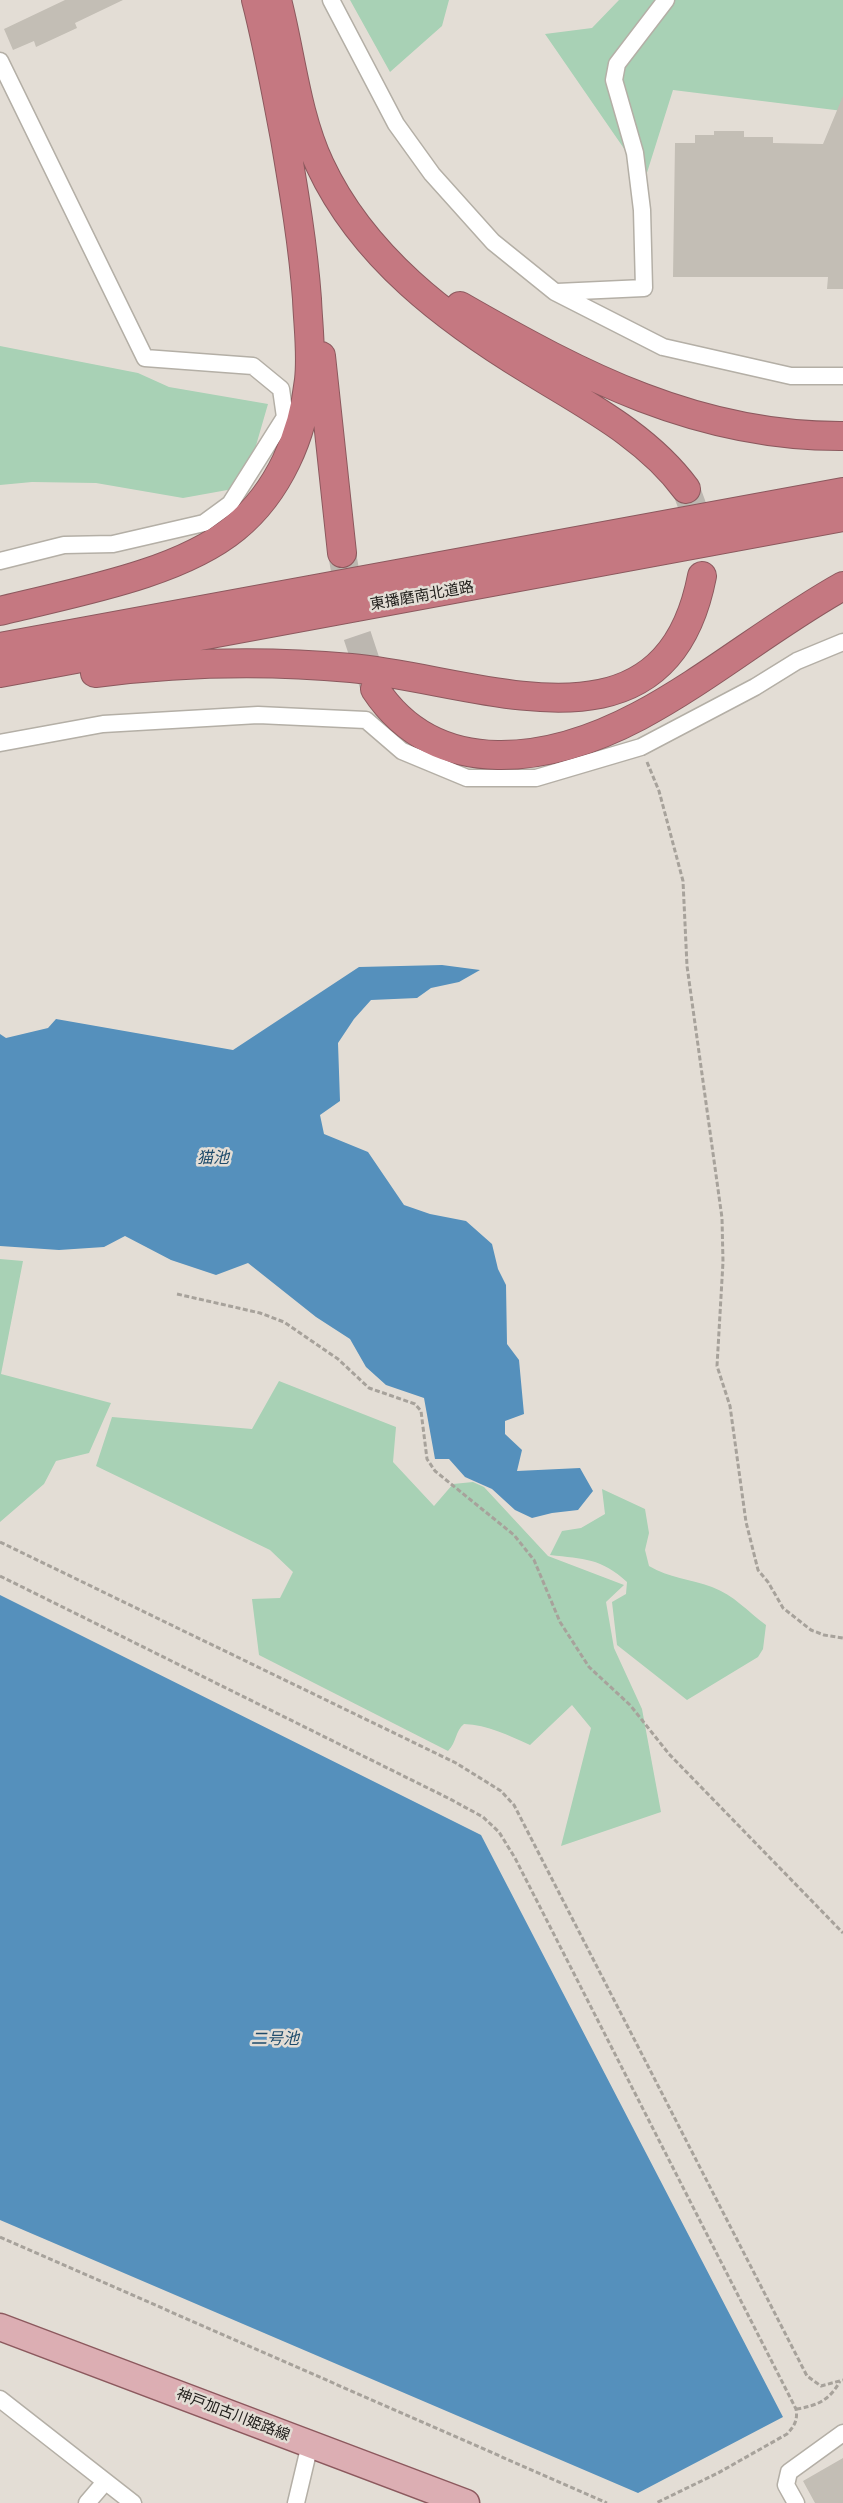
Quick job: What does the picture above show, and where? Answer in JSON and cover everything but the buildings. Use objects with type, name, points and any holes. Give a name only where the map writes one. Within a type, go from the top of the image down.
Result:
[{"type":"highway","points":[[256,0],[277,97],[326,386],[342,553]]},
{"type":"highway","points":[[277,0],[300,102],[319,164],[352,220],[403,277],[449,317],[630,434],[672,471],[686,490]]},
{"type":"highway","points":[[377,247],[449,299],[508,333],[613,386],[651,402],[730,426],[812,436],[843,436]]},
{"type":"highway","points":[[0,611],[134,576],[177,562],[208,546],[235,528],[260,502],[280,474],[294,444],[308,388],[309,344],[304,253]]},
{"type":"highway","name":"東播磨南北道路","points":[[0,647],[843,492]]},
{"type":"highway","name":"東播磨南北道路","points":[[0,673],[843,517]]},
{"type":"highway","points":[[0,688],[126,669],[184,663],[242,662],[358,668],[552,699],[601,695],[621,689],[642,678],[660,663],[676,645],[690,622],[698,600],[702,576]]},
{"type":"highway","points":[[375,689],[388,708],[404,723],[427,739],[454,750],[483,756],[546,750],[606,731],[668,700],[810,605],[843,586]]},
{"type":"main road","name":"神戸加古川姫路線","points":[[0,2327],[466,2503]]},
{"type":"street","points":[[331,0],[396,124],[432,174],[494,242],[555,292],[663,347],[791,376],[843,376]]},
{"type":"street","points":[[555,292],[644,288],[642,210],[635,153],[614,80],[617,64],[666,0]]},
{"type":"street","points":[[0,61],[145,358],[253,366],[281,389],[284,417],[230,504],[204,523],[113,544],[64,545],[0,561]]},
{"type":"street","points":[[0,743],[103,724],[258,715],[366,720],[402,751],[467,778],[536,778],[641,747],[755,687],[797,661],[843,642]]},
{"type":"street","points":[[0,2399],[132,2503]]},
{"type":"street","points":[[796,2503],[786,2485],[789,2472],[843,2433]]},
{"type":"street","points":[[296,2503],[310,2444]]},
{"type":"street","points":[[87,2503],[105,2482]]},
{"type":"path","points":[[641,747],[659,791],[683,880],[687,966],[722,1218],[723,1262],[718,1366],[730,1406],[746,1522],[758,1570],[768,1582],[783,1608],[791,1617],[811,1630],[824,1635],[843,1638]]},
{"type":"path","points":[[177,1294],[260,1313],[284,1322],[338,1359],[369,1388],[415,1404],[421,1411],[427,1459],[435,1471],[514,1535],[534,1560],[560,1622],[589,1667],[630,1705],[669,1754],[843,1933]]},
{"type":"path","points":[[0,1542],[456,1763],[501,1791],[514,1805],[808,2376],[821,2386],[842,2380]]},
{"type":"path","points":[[0,1576],[450,1799],[483,1817],[499,1832],[579,1982],[796,2410],[797,2418],[795,2425],[787,2434],[718,2473],[656,2503]]},
{"type":"path","points":[[0,2237],[607,2503]]},
{"type":"path","points":[[796,2410],[814,2406],[826,2400],[835,2392],[842,2380]]},
{"type":"green space","points":[[350,0],[449,0],[442,26],[390,72]]},
{"type":"green space","points":[[619,0],[843,0],[843,111],[673,90],[645,179],[545,34],[592,28]]},
{"type":"green space","points":[[0,346],[138,373],[169,387],[268,404],[244,487],[183,498],[96,483],[32,482],[0,485]]},
{"type":"green space","points":[[0,1259],[23,1261],[1,1374],[111,1403],[89,1453],[56,1461],[44,1484],[0,1522]]},
{"type":"green space","points":[[279,1381],[396,1427],[393,1462],[434,1506],[453,1484],[473,1482],[484,1487],[548,1556],[624,1585],[606,1602],[614,1648],[642,1709],[661,1812],[561,1846],[591,1728],[572,1705],[530,1745],[490,1728],[464,1724],[448,1751],[259,1655],[252,1599],[280,1598],[293,1572],[270,1550],[96,1466],[112,1417],[252,1429]]},
{"type":"green space","points":[[602,1489],[645,1509],[649,1533],[645,1550],[649,1566],[664,1573],[720,1590],[766,1625],[763,1649],[758,1657],[687,1700],[617,1645],[612,1602],[626,1594],[627,1582],[609,1568],[592,1561],[550,1555],[562,1531],[581,1528],[605,1514]]},
{"type":"water","name":"猫池","points":[[442,965],[480,970],[459,982],[431,988],[417,998],[371,1000],[354,1019],[338,1043],[340,1101],[320,1115],[324,1134],[368,1152],[404,1205],[430,1214],[466,1221],[492,1244],[498,1269],[506,1285],[507,1344],[519,1360],[524,1414],[505,1421],[505,1434],[522,1450],[517,1471],[580,1468],[593,1491],[578,1510],[532,1518],[515,1510],[492,1489],[465,1477],[449,1459],[435,1459],[424,1398],[386,1385],[366,1367],[350,1339],[316,1317],[248,1263],[216,1275],[171,1260],[125,1236],[104,1247],[59,1250],[0,1246],[0,1034],[6,1038],[48,1028],[56,1019],[233,1050],[359,967]]},
{"type":"water","name":"二号池","points":[[0,1595],[481,1835],[783,2417],[638,2493],[0,2220]]},
{"type":"tunnel","points":[[686,489],[700,527],[702,576]]},
{"type":"tunnel","points":[[342,553],[355,629],[375,689]]}]
